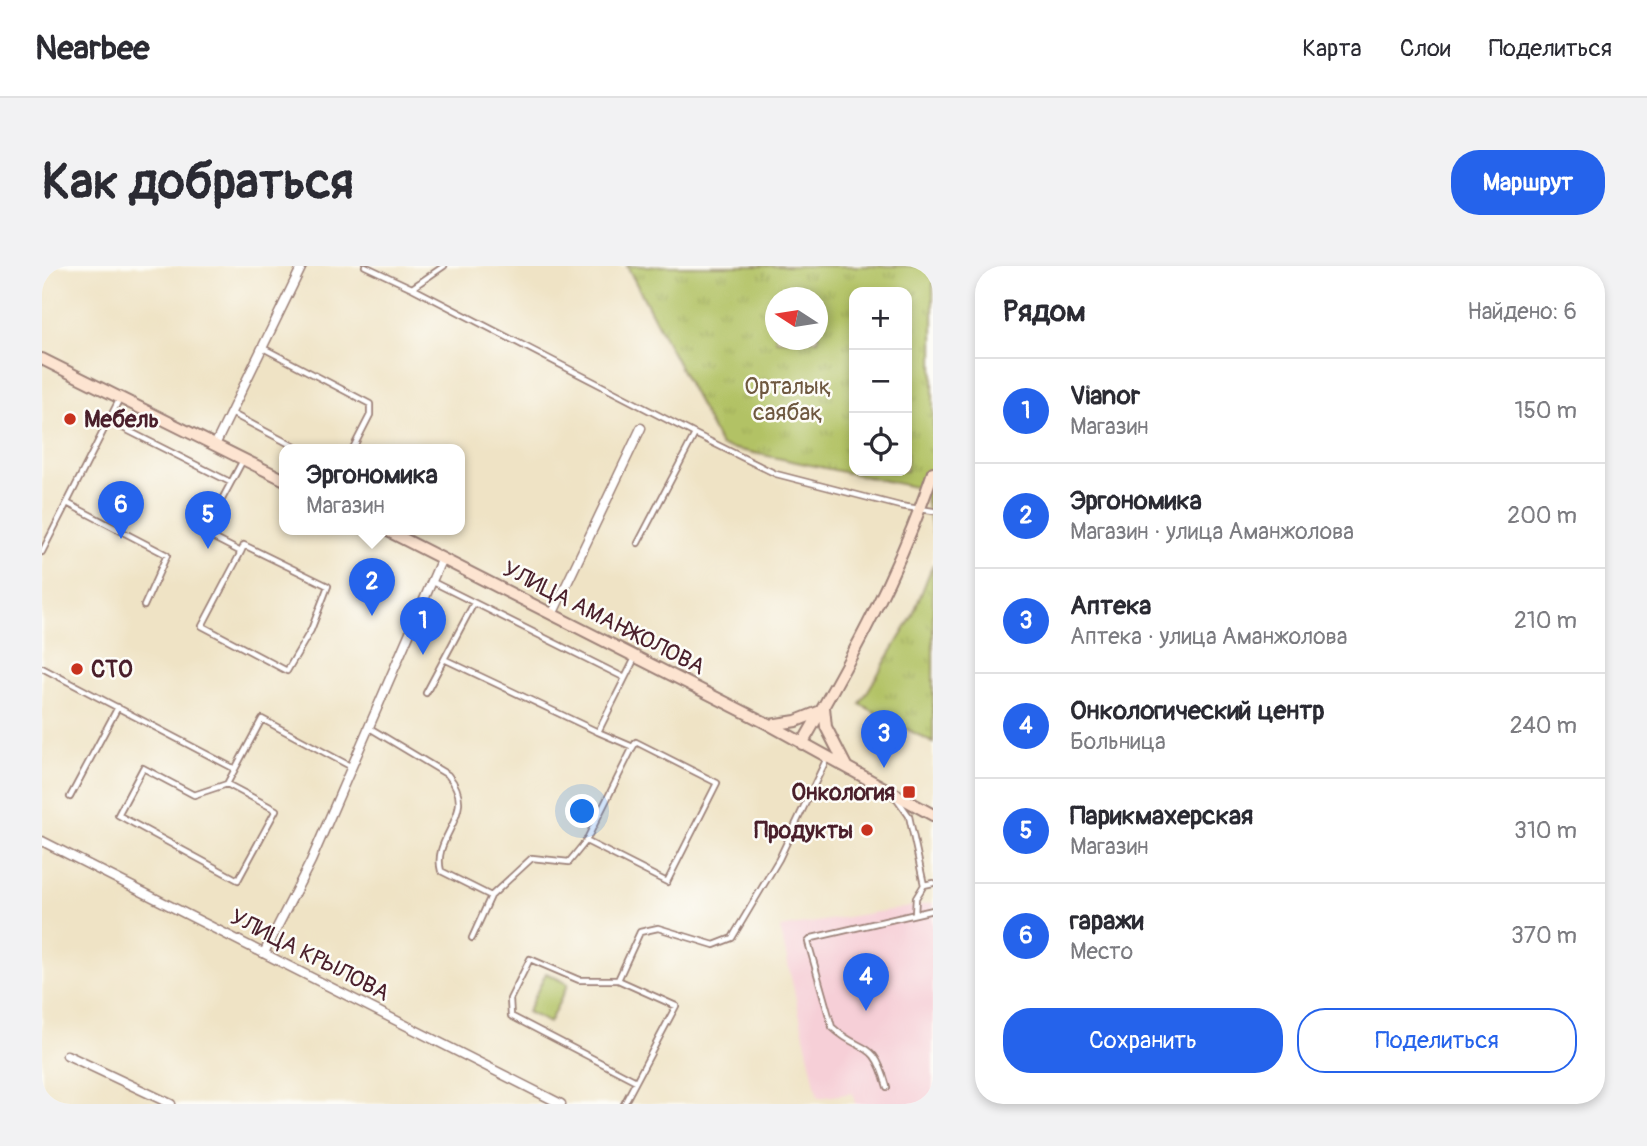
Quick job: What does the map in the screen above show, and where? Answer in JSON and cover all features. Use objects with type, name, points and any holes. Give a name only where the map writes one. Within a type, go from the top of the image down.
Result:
[{"type":"main road","points":[[43,363],[120,397],[279,477]]},
{"type":"main road","points":[[802,744],[889,582],[921,508],[933,472]]},
{"type":"main road","name":"УЛИЦА АМАНЖОЛОВА","points":[[396,535],[770,725],[827,758]]},
{"type":"main road","points":[[770,725],[796,721],[822,709]]},
{"type":"main road","points":[[822,709],[826,727],[846,766]]},
{"type":"main road","points":[[827,758],[933,815]]},
{"type":"street","points":[[215,445],[302,266]]},
{"type":"street","points":[[552,615],[640,428]]},
{"type":"street","points":[[264,953],[311,861],[367,726],[442,558]]},
{"type":"street","name":"УЛИЦА КРЫЛОВА","points":[[42,841],[561,1104]]},
{"type":"street","points":[[67,1055],[170,1104]]},
{"type":"lane","points":[[365,266],[776,474],[900,506],[933,511]]},
{"type":"lane","points":[[412,288],[444,266]]},
{"type":"lane","points":[[262,348],[370,404],[370,415],[355,444]]},
{"type":"lane","points":[[42,552],[120,397]]},
{"type":"lane","points":[[231,414],[289,444]]},
{"type":"lane","points":[[108,421],[230,482]]},
{"type":"lane","points":[[638,543],[695,434]]},
{"type":"lane","points":[[241,552],[204,533],[243,459]]},
{"type":"lane","points":[[67,503],[167,555],[144,606]]},
{"type":"lane","points":[[244,545],[328,586],[311,630],[287,671],[202,626],[241,552],[244,545]]},
{"type":"lane","points":[[431,581],[625,678]]},
{"type":"lane","points":[[426,693],[446,660],[474,603]]},
{"type":"lane","points":[[597,732],[635,657]]},
{"type":"lane","points":[[446,660],[633,747]]},
{"type":"lane","points":[[42,668],[235,769]]},
{"type":"lane","points":[[70,797],[118,707]]},
{"type":"lane","points":[[227,784],[276,810],[239,880],[118,815],[143,768],[194,795],[227,784],[262,719],[350,766]]},
{"type":"lane","points":[[367,726],[448,775],[456,785],[461,805],[442,852],[439,862],[441,871],[491,896]]},
{"type":"lane","points":[[472,938],[491,896],[532,858],[540,857],[564,864],[574,859],[586,841],[636,742],[717,783],[667,882],[586,841]]},
{"type":"lane","points":[[618,980],[640,932],[658,928],[714,945],[732,938],[779,859],[827,758]]},
{"type":"lane","points":[[890,790],[909,816],[924,884],[916,898],[915,914]]},
{"type":"lane","points":[[924,884],[933,883]]},
{"type":"lane","points":[[887,1087],[877,1057],[870,1049],[832,1027],[808,942],[812,938],[933,910]]},
{"type":"lane","points":[[624,1104],[676,1006],[618,980],[579,980],[530,959],[510,999],[511,1016],[636,1081]]},
{"type":"shaded area","points":[[933,903],[933,1104],[855,1104],[853,1093],[818,1098],[780,928]]},
{"type":"green space","name":"Орталық саябақ","points":[[627,266],[933,266],[933,534],[924,489],[863,476],[912,476],[912,287],[849,287],[849,473],[721,446]]},
{"type":"green space","points":[[933,564],[933,743],[860,704],[912,617]]},
{"type":"green space","points":[[546,973],[568,984],[549,1023],[527,1012]]},
{"type":"place","name":"Мебель","points":[[70,419]]},
{"type":"place","name":"гаражи","points":[[121,539]]},
{"type":"place","name":"Парикмахерская","points":[[208,549]]},
{"type":"place","name":"Эргономика","points":[[372,616]]},
{"type":"place","name":"Vianor","points":[[423,655]]},
{"type":"place","name":"СТО","points":[[77,669]]},
{"type":"place","name":"Аптека","points":[[884,768]]},
{"type":"place","name":"Онкология","points":[[909,792]]},
{"type":"place","name":"Продукты","points":[[867,830]]},
{"type":"place","name":"Онкологический центр","points":[[866,1011]]}]
